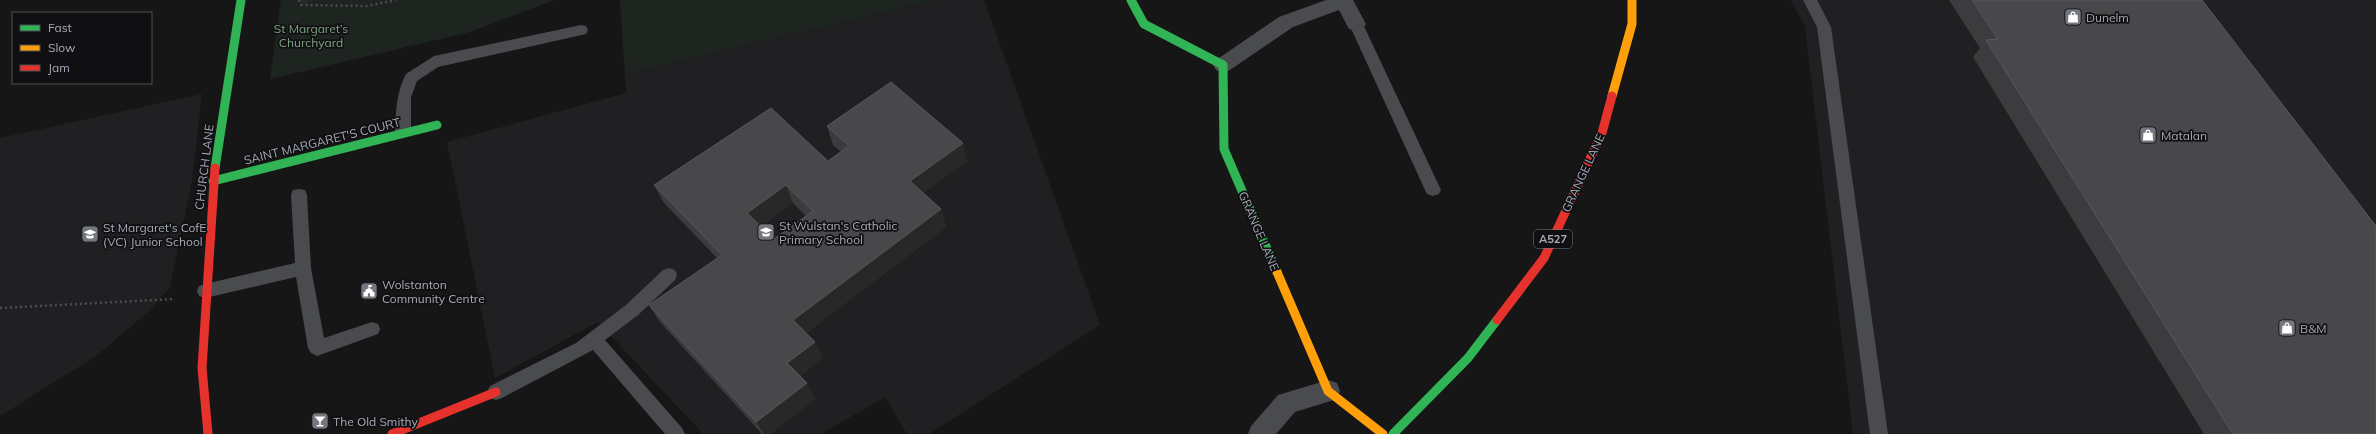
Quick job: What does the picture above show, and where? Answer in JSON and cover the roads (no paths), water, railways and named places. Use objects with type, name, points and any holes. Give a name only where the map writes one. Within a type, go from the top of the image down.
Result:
[{"type":"main road","name":"CHURCH LANE","points":[[208,434],[202,368],[205,294],[213,181],[241,0]]},
{"type":"main road","points":[[1131,0],[1144,24],[1223,65]]},
{"type":"main road","name":"GRANGE LANE","points":[[1393,434],[1468,358],[1544,258],[1602,133],[1632,24],[1632,0]]},
{"type":"main road","name":"GRANGE LANE","points":[[1223,65],[1224,149],[1328,391],[1383,434]]},
{"type":"main road","name":"SAINT MARGARET'S COURT","points":[[213,181],[403,132],[437,125]]},
{"type":"main road","points":[[392,434],[496,392]]},
{"type":"street","points":[[1223,65],[1286,22],[1344,1],[1356,24]]},
{"type":"street","points":[[1260,434],[1287,403],[1328,391]]},
{"type":"lane","points":[[1810,0],[1824,27],[1879,434]]},
{"type":"lane","points":[[1356,24],[1433,190]]},
{"type":"lane","points":[[403,132],[404,97],[411,78],[434,62],[581,30]]},
{"type":"lane","points":[[299,194],[303,268],[317,348],[372,329]]},
{"type":"lane","points":[[205,294],[303,268]]},
{"type":"lane","points":[[496,392],[582,348],[632,310],[669,275]]},
{"type":"lane","points":[[594,339],[676,434]]},
{"type":"place","name":"Dunelm","points":[[2073,17]]},
{"type":"place","name":"Matalan","points":[[2148,135]]},
{"type":"place","name":"St Wulstan's Catholic Primary School","points":[[766,232]]},
{"type":"place","name":"St Margaret's CofE (VC) Junior School","points":[[90,234]]},
{"type":"place","name":"Wolstanton Community Centre","points":[[369,291]]},
{"type":"place","name":"B&M","points":[[2287,328]]},
{"type":"place","name":"The Old Smithy","points":[[320,421]]},
{"type":"park label","name":"St Margaret’s Churchyard","points":[[311,35]]}]
